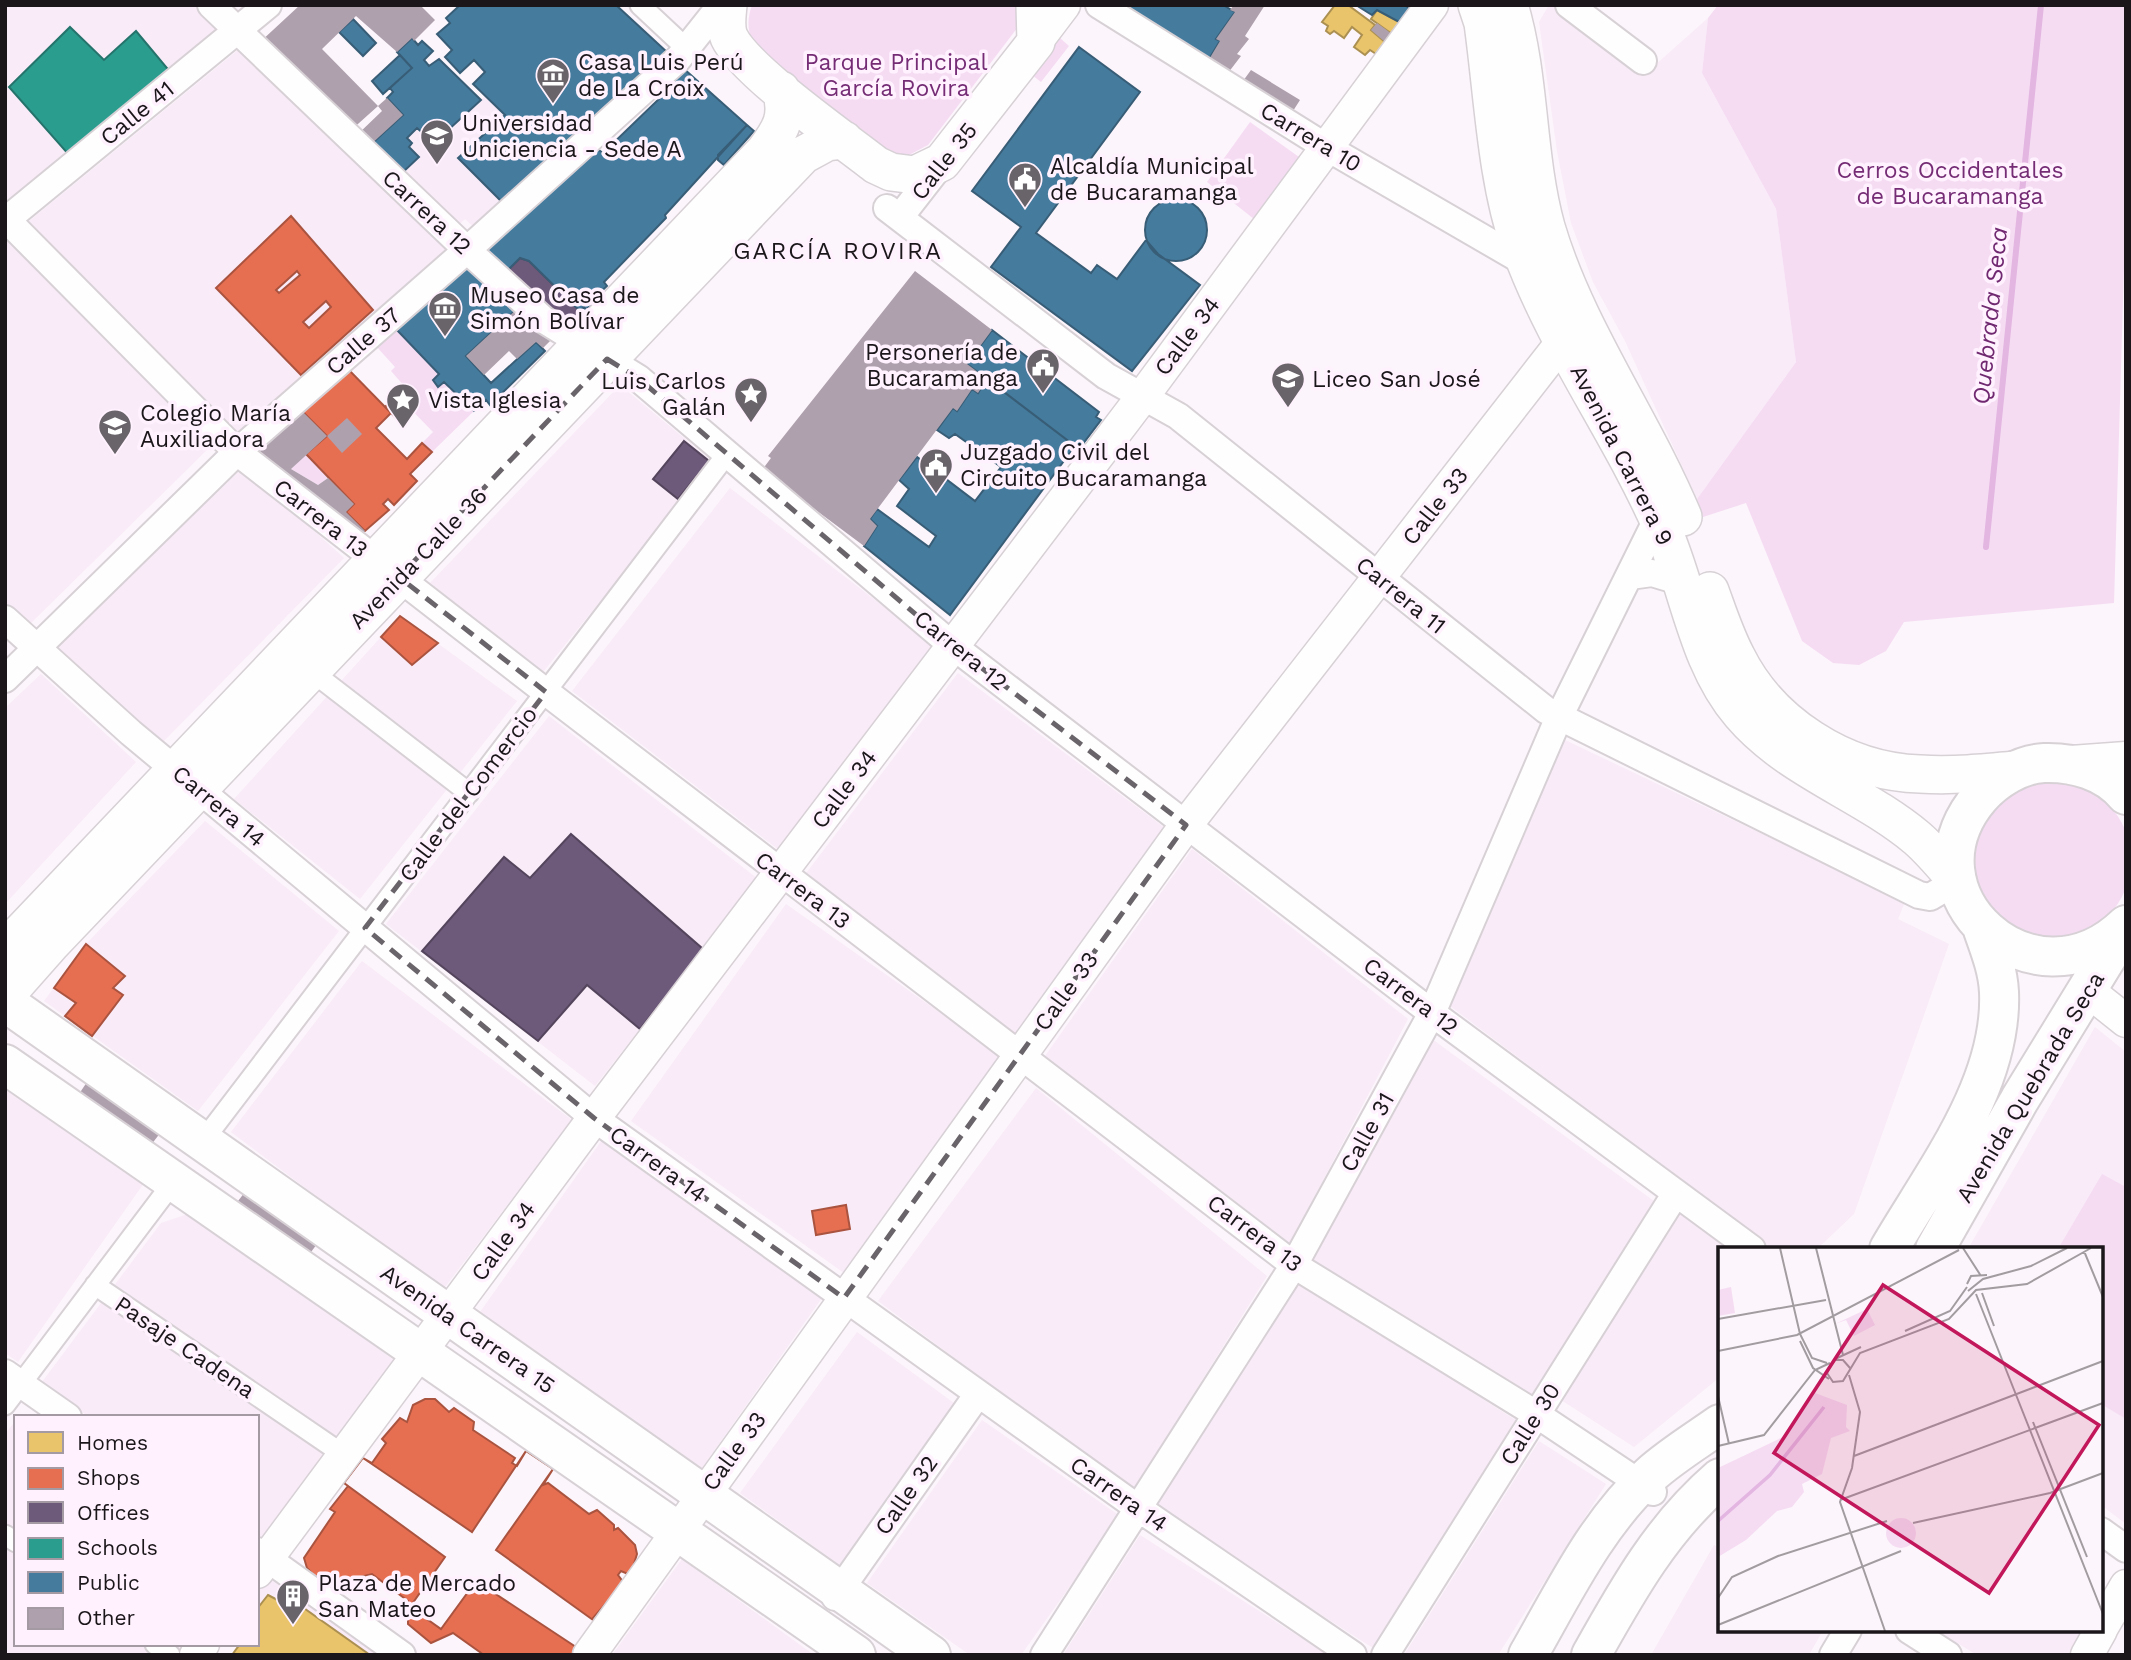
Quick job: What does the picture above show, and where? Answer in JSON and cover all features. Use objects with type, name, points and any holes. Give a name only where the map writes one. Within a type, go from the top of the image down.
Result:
[{"type":"main road","points":[[728,5],[726,24],[729,37],[751,65],[876,165],[891,172],[915,175],[942,162]]},
{"type":"main road","points":[[1035,5],[1036,42]]},
{"type":"main road","name":"Avenida Carrera 9","points":[[1477,5],[1483,23],[1513,227],[1563,341],[1665,504],[1682,582],[1704,648],[1739,712],[1768,740],[1806,768],[1917,838],[1957,881]]},
{"type":"main road","name":"Avenida Carrera 9","points":[[1509,5],[1540,195],[1554,251],[1665,504],[1736,657],[1763,695],[1786,720],[1840,755],[1889,771],[1918,775],[2016,770]]},
{"type":"main road","name":"Calle 35","points":[[942,162],[1036,42]]},
{"type":"main road","name":"Avenida Calle 36","points":[[594,351],[771,144],[784,122],[786,106],[782,90]]},
{"type":"main road","name":"Avenida Calle 36","points":[[5,996],[187,779],[594,351],[803,155],[827,142],[844,140]]},
{"type":"main road","points":[[2126,795],[2104,777],[2063,763],[2039,764],[2016,770],[1989,786],[1969,810],[1957,839],[1957,881],[1966,907],[1983,930],[2017,950],[2036,957],[2066,957],[2095,948],[2126,926]]},
{"type":"main road","name":"Avenida Calle 36","points":[[5,948],[187,779]]},
{"type":"main road","name":"Avenida Quebrada Seca","points":[[1937,1247],[2021,1098],[2126,926]]},
{"type":"main road","name":"Avenida Quebrada Seca","points":[[1890,1247],[1970,1108],[1992,1059],[1998,1023],[1999,990],[1995,964],[1983,930]]},
{"type":"main road","name":"Avenida Carrera 15","points":[[5,1002],[703,1494],[837,1593],[931,1655]]},
{"type":"main road","name":"Avenida Carrera 15","points":[[5,1064],[856,1655]]},
{"type":"main road","points":[[1557,1655],[1627,1534],[1648,1489],[1666,1462],[1718,1425]]},
{"type":"main road","points":[[1528,1655],[1602,1533],[1648,1489],[1718,1432]]},
{"type":"main road","points":[[1591,1655],[1641,1566],[1714,1498]]},
{"type":"main road","points":[[1618,1655],[1714,1498]]},
{"type":"street","name":"Carrera 12","points":[[211,5],[544,320],[638,378],[953,646],[1432,1013],[1749,1247]]},
{"type":"street","name":"Calle 41","points":[[6,220],[268,5]]},
{"type":"street","points":[[640,5],[687,49]]},
{"type":"street","name":"Calle 37","points":[[5,679],[237,452],[467,250],[687,49],[721,5]]},
{"type":"street","name":"Calle 35","points":[[1036,42],[1064,5]]},
{"type":"street","name":"Carrera 10","points":[[1098,5],[1326,147],[1527,264]]},
{"type":"street","name":"Calle 34","points":[[261,1561],[422,1352],[594,1118],[1143,396],[1432,5]]},
{"type":"street","points":[[1569,5],[1643,61]]},
{"type":"street","name":"Calle 35","points":[[894,212],[942,162]]},
{"type":"street","name":"Carrera 11","points":[[894,212],[1106,376],[1168,409],[1559,718],[1919,895],[1930,897],[1957,881]]},
{"type":"street","name":"Carrera 13","points":[[6,220],[237,452],[780,873],[1294,1265],[1536,1414],[1648,1489]]},
{"type":"street","name":"Calle 33","points":[[589,1655],[1186,825],[1563,341]]},
{"type":"street","name":"Calle del Comercio","points":[[209,1133],[727,454]]},
{"type":"street","name":"Calle 31","points":[[1044,1655],[1294,1265],[1432,1013],[1559,718],[1665,504]]},
{"type":"street","points":[[1630,576],[1653,573],[1682,582]]},
{"type":"street","name":"Carrera 14","points":[[5,619],[187,779],[594,1118],[1138,1508],[1353,1655]]},
{"type":"street","points":[[324,681],[469,793]]},
{"type":"street","points":[[2063,763],[2126,758]]},
{"type":"street","points":[[2087,990],[2126,1021]]},
{"type":"street","points":[[5,1405],[13,1378],[95,1285],[168,1189]]},
{"type":"street","name":"Calle 30","points":[[1385,1655],[1676,1192]]},
{"type":"street","name":"Pasaje Cadena","points":[[95,1285],[344,1455]]},
{"type":"street","points":[[13,1378],[65,1415]]},
{"type":"street","name":"Calle 32","points":[[837,1593],[978,1394]]},
{"type":"street","points":[[2103,1532],[2126,1549]]},
{"type":"street","points":[[261,1561],[402,1655]]},
{"type":"street","points":[[2103,1626],[2126,1586]]},
{"type":"street","points":[[1833,1655],[1847,1632]]},
{"type":"street","points":[[1912,1632],[1948,1655]]},
{"type":"street","points":[[2087,1655],[2100,1632]]},
{"type":"highlighted area","points":[[607,359],[638,378],[953,646],[1186,825],[844,1298],[594,1118],[365,928],[546,692],[399,577]]},
{"type":"shaded area","points":[[5,5],[197,5],[222,31],[9,205],[5,201]]},
{"type":"shaded area","points":[[1549,5],[1558,5],[1645,74],[1708,18],[1702,73],[1776,209],[1796,362],[1697,499],[1625,341],[1593,282],[1571,223],[1557,151],[1539,22]]},
{"type":"shaded area","points":[[238,50],[450,250],[237,440],[28,222]]},
{"type":"shaded area","name":"Universidad Uniciencia - Sede A","points":[[485,96],[505,115],[458,158],[503,203],[476,229],[465,219],[454,229],[400,175],[412,143],[407,138],[417,128],[434,143]]},
{"type":"shaded area","points":[[6,237],[211,446],[30,624],[5,602]]},
{"type":"shaded area","points":[[620,385],[713,462],[543,672],[430,583]]},
{"type":"shaded area","points":[[244,467],[344,558],[161,744],[53,649]]},
{"type":"shaded area","points":[[730,488],[936,647],[779,850],[572,691]]},
{"type":"shaded area","points":[[400,616],[517,701],[360,899],[234,799]]},
{"type":"shaded area","points":[[958,673],[1169,831],[1015,1034],[804,876]]},
{"type":"shaded area","points":[[41,674],[136,762],[5,904],[5,708]]},
{"type":"shaded area","points":[[549,716],[758,879],[595,1086],[386,924]]},
{"type":"shaded area","points":[[1563,739],[1905,902],[1898,919],[1949,944],[1854,1214],[1819,1247],[1770,1247],[1450,1006]]},
{"type":"shaded area","points":[[205,821],[339,931],[198,1111],[44,1001],[86,944]]},
{"type":"shaded area","points":[[1192,849],[1408,1019],[1290,1243],[1045,1056]]},
{"type":"shaded area","points":[[786,904],[1000,1055],[844,1273],[631,1121]]},
{"type":"shaded area","points":[[362,961],[572,1120],[442,1291],[231,1132]]},
{"type":"shaded area","points":[[2095,1027],[2126,1052],[2126,1524],[2103,1507],[2103,1247],[1969,1247]]},
{"type":"shaded area","points":[[1432,1039],[1658,1204],[1531,1397],[1312,1260]]},
{"type":"shaded area","points":[[5,1087],[144,1183],[18,1362],[5,1353]]},
{"type":"shaded area","points":[[1036,1088],[1267,1276],[1133,1491],[878,1301]]},
{"type":"shaded area","points":[[602,1140],[824,1295],[702,1468],[480,1312]]},
{"type":"shaded area","points":[[1677,1209],[1724,1247],[1718,1247],[1718,1379],[1634,1447],[1558,1398]]},
{"type":"shaded area","points":[[194,1212],[399,1364],[263,1546],[259,1543],[259,1415],[86,1415],[42,1382],[161,1223]]},
{"type":"shaded area","points":[[1298,1280],[1520,1423],[1373,1648],[1151,1506]]},
{"type":"shaded area","points":[[857,1332],[958,1406],[841,1566],[740,1493]]},
{"type":"shaded area","points":[[982,1420],[1120,1516],[1021,1655],[970,1655],[867,1583]]},
{"type":"shaded area","points":[[14,1423],[14,1646],[183,1646],[176,1655],[5,1655],[5,1434]]},
{"type":"shaded area","points":[[1539,1441],[1606,1484],[1498,1655],[1404,1655]]},
{"type":"shaded area","points":[[1140,1535],[1328,1655],[1063,1655]]},
{"type":"shaded area","points":[[1714,1545],[1718,1547],[1718,1632],[1822,1632],[1809,1655],[1651,1655]]},
{"type":"shaded area","points":[[682,1559],[814,1655],[612,1655]]},
{"type":"shaded area","points":[[266,1577],[284,1582],[392,1655],[370,1655],[301,1606],[304,1602],[294,1595],[285,1604],[268,1595],[259,1606],[259,1586]]},
{"type":"shaded area","points":[[1939,1632],[2082,1632],[2069,1655],[1977,1655]]},
{"type":"green space","name":"Parque Principal García Rovira","points":[[752,5],[1023,5],[1021,23],[928,145],[909,155],[895,156],[759,55],[749,31]]},
{"type":"green space","name":"Cerros Occidentales de Bucaramanga","points":[[1718,5],[2126,5],[2126,199],[2114,603],[1904,622],[1886,651],[1859,665],[1833,663],[1802,641],[1746,503],[1703,517],[1697,499],[1796,362],[1776,209],[1702,73],[1708,18]]},
{"type":"green space","points":[[1060,38],[1069,46],[1041,82],[1032,75]]},
{"type":"green space","points":[[1250,122],[1299,157],[1254,219],[1207,182]]},
{"type":"green space","points":[[395,328],[439,374],[433,380],[438,387],[444,382],[474,411],[432,452],[422,443],[433,432],[397,395],[405,387],[391,371],[395,367],[375,345]]},
{"type":"green space","points":[[306,454],[328,478],[318,485],[291,469]]},
{"type":"green space","points":[[2052,781],[2082,787],[2108,804],[2125,830],[2131,860],[2125,890],[2108,916],[2082,933],[2052,939],[2022,933],[1996,916],[1979,890],[1973,860],[1979,830],[1996,804],[2022,787]]},
{"type":"green space","points":[[2102,1174],[2126,1187],[2126,1419],[2103,1405],[2103,1247],[2059,1247]]},
{"type":"building: Homes","points":[[1335,5],[1348,5],[1375,25],[1371,30],[1385,42],[1376,54],[1370,50],[1365,55],[1354,47],[1362,35],[1352,27],[1344,38],[1334,31],[1330,34],[1326,31],[1328,26],[1322,22]]},
{"type":"building: Homes","points":[[1377,10],[1401,23],[1392,34],[1371,19]]},
{"type":"building: Homes","name":"Plaza de Mercado San Mateo","points":[[268,1595],[285,1604],[293,1595],[304,1602],[301,1606],[370,1655],[232,1655],[239,1646],[259,1646],[259,1606]]},
{"type":"building: Shops","points":[[291,216],[373,310],[301,375],[216,288]],"holes":[[[297,271],[300,275],[279,293],[276,290]],[[326,301],[331,307],[309,328],[303,322]]]},
{"type":"building: Shops","points":[[345,366],[391,413],[376,428],[407,459],[422,443],[432,452],[410,474],[417,481],[394,505],[388,499],[383,504],[389,510],[365,531],[346,512],[354,504],[306,454],[327,436],[298,407]]},
{"type":"building: Shops","points":[[397,395],[411,410],[400,422],[385,407]]},
{"type":"building: Shops","points":[[400,616],[438,643],[412,665],[381,637]]},
{"type":"building: Shops","points":[[86,944],[125,976],[113,988],[123,995],[92,1036],[65,1016],[76,1003],[54,988]]},
{"type":"building: Shops","points":[[846,1205],[850,1229],[816,1235],[812,1211]]},
{"type":"building: Shops","points":[[425,1399],[435,1399],[449,1412],[454,1408],[474,1422],[473,1430],[515,1458],[512,1463],[517,1466],[526,1451],[553,1469],[543,1485],[548,1483],[589,1514],[597,1510],[614,1525],[614,1530],[618,1528],[635,1545],[637,1554],[633,1567],[628,1574],[621,1571],[618,1575],[624,1583],[592,1619],[600,1625],[571,1655],[484,1655],[453,1633],[431,1643],[408,1624],[408,1601],[372,1574],[339,1582],[319,1581],[307,1568],[304,1558],[335,1512],[330,1509],[348,1486],[344,1483],[363,1458],[372,1463],[386,1443],[382,1439],[400,1418],[407,1422],[413,1405]]},
{"type":"building: Shops","points":[[526,1451],[553,1469],[496,1550],[600,1625],[576,1647],[476,1581],[441,1629],[410,1607],[445,1557],[344,1483],[363,1458],[472,1532]]},
{"type":"building: Offices","points":[[474,252],[507,271],[520,258],[529,261],[580,311],[571,321],[560,323]]},
{"type":"building: Offices","points":[[684,441],[709,461],[678,499],[653,479]]},
{"type":"building: Offices","points":[[571,834],[703,949],[640,1029],[587,985],[538,1041],[422,951],[504,857],[530,878]]},
{"type":"building: Schools","points":[[70,27],[104,60],[136,31],[172,74],[69,155],[9,87]]},
{"type":"building: Public","name":"Casa Luis Perú de La Croix","points":[[460,5],[616,5],[668,53],[503,203],[458,158],[505,115],[473,84],[485,72],[474,60],[460,73],[445,57],[452,50],[437,34],[450,23],[446,18]]},
{"type":"building: Public","points":[[1109,5],[1223,5],[1235,12],[1216,39],[1220,41],[1206,64]]},
{"type":"building: Public","points":[[1356,5],[1405,5],[1410,9],[1401,23],[1377,10],[1372,15]]},
{"type":"building: Public","points":[[353,19],[376,43],[363,56],[339,32]]},
{"type":"building: Public","points":[[412,38],[418,45],[422,41],[433,51],[424,60],[429,66],[439,59],[481,100],[434,143],[417,128],[407,138],[412,143],[409,147],[419,157],[400,175],[368,147],[403,115],[387,98],[393,92],[390,88],[412,68],[397,52]]},
{"type":"building: Public","name":"Alcaldía Municipal de Bucaramanga","points":[[1079,47],[1140,92],[1036,233],[1091,273],[1097,265],[1117,279],[1146,240],[1158,254],[1200,285],[1132,371],[991,267],[1021,227],[972,191]]},
{"type":"building: Public","points":[[400,55],[412,68],[383,94],[372,81]]},
{"type":"building: Public","points":[[683,68],[747,125],[665,215],[666,218],[604,282],[607,286],[590,302],[591,305],[586,310],[584,307],[580,311],[529,261],[520,258],[507,271],[482,249],[596,148],[603,153],[660,98],[657,94]]},
{"type":"building: Public","points":[[747,125],[754,131],[724,165],[718,160],[718,155]]},
{"type":"building: Public","points":[[1176,199],[1198,208],[1207,230],[1198,252],[1176,261],[1154,252],[1145,230],[1154,208]]},
{"type":"building: Public","name":"Museo Casa de Simón Bolívar","points":[[465,260],[519,307],[466,356],[491,383],[536,342],[545,351],[490,405],[486,400],[474,411],[444,382],[438,387],[433,380],[439,374],[395,328]]},
{"type":"building: Public","name":"Personería de Bucaramanga","points":[[992,330],[1099,412],[1096,417],[1101,420],[1079,449],[967,364]]},
{"type":"building: Public","name":"Juzgado Civil del Circuito Bucaramanga","points":[[987,379],[1075,446],[950,615],[864,546],[877,526],[870,519],[877,509],[929,547],[936,536],[897,506],[909,489],[899,480],[917,457],[975,501],[1001,467],[955,434],[949,438],[937,430],[953,408],[957,411],[972,389],[978,393]]},
{"type":"building: Other","points":[[300,5],[420,5],[435,20],[414,41],[412,38],[397,52],[356,16],[322,49],[378,106],[349,132],[259,43]]},
{"type":"building: Other","points":[[1234,5],[1265,5],[1245,36],[1249,39],[1237,54],[1241,56],[1228,73],[1208,61],[1220,41],[1216,39],[1235,12],[1230,10]]},
{"type":"building: Other","points":[[1377,23],[1392,34],[1385,42],[1371,30]]},
{"type":"building: Other","points":[[1251,70],[1300,100],[1293,111],[1243,81]]},
{"type":"building: Other","points":[[387,98],[403,115],[368,147],[356,136],[382,111],[378,106]]},
{"type":"building: Other","points":[[915,271],[992,330],[967,364],[987,379],[978,393],[972,389],[957,411],[953,408],[870,519],[877,526],[864,546],[762,470],[771,458],[768,456]]},
{"type":"building: Other","points":[[519,307],[552,339],[543,348],[536,342],[517,359],[509,351],[484,375],[466,356]]},
{"type":"building: Other","points":[[298,407],[327,436],[291,469],[318,485],[328,478],[354,504],[346,512],[365,531],[358,539],[246,452]]},
{"type":"building: Other","points":[[347,418],[362,434],[342,453],[327,436]]},
{"type":"building: Other","points":[[91,1076],[164,1128],[151,1145],[79,1094]]},
{"type":"building: Other","points":[[248,1188],[320,1240],[308,1256],[235,1205]]},
{"type":"waterway","name":"Quebrada Seca","points":[[1986,547],[2041,5]]},
{"type":"place","name":"Casa Luis Perú de La Croix","points":[[553,105]]},
{"type":"place","name":"Universidad Uniciencia - Sede A","points":[[437,166]]},
{"type":"place","name":"Alcaldía Municipal de Bucaramanga","points":[[1025,209]]},
{"type":"place","name":"Museo Casa de Simón Bolívar","points":[[445,338]]},
{"type":"place","name":"Personería de Bucaramanga","points":[[1043,395]]},
{"type":"place","name":"Liceo San José","points":[[1288,409]]},
{"type":"place","name":"Luis Carlos Galán","points":[[751,424]]},
{"type":"place","name":"Vista Iglesia","points":[[403,430]]},
{"type":"place","name":"Colegio María Auxiliadora","points":[[115,456]]},
{"type":"place","name":"Juzgado Civil del Circuito Bucaramanga","points":[[936,495]]},
{"type":"place","name":"Plaza de Mercado San Mateo","points":[[293,1626]]},
{"type":"district","name":"GARCÍA ROVIRA","points":[[838,251]]}]
